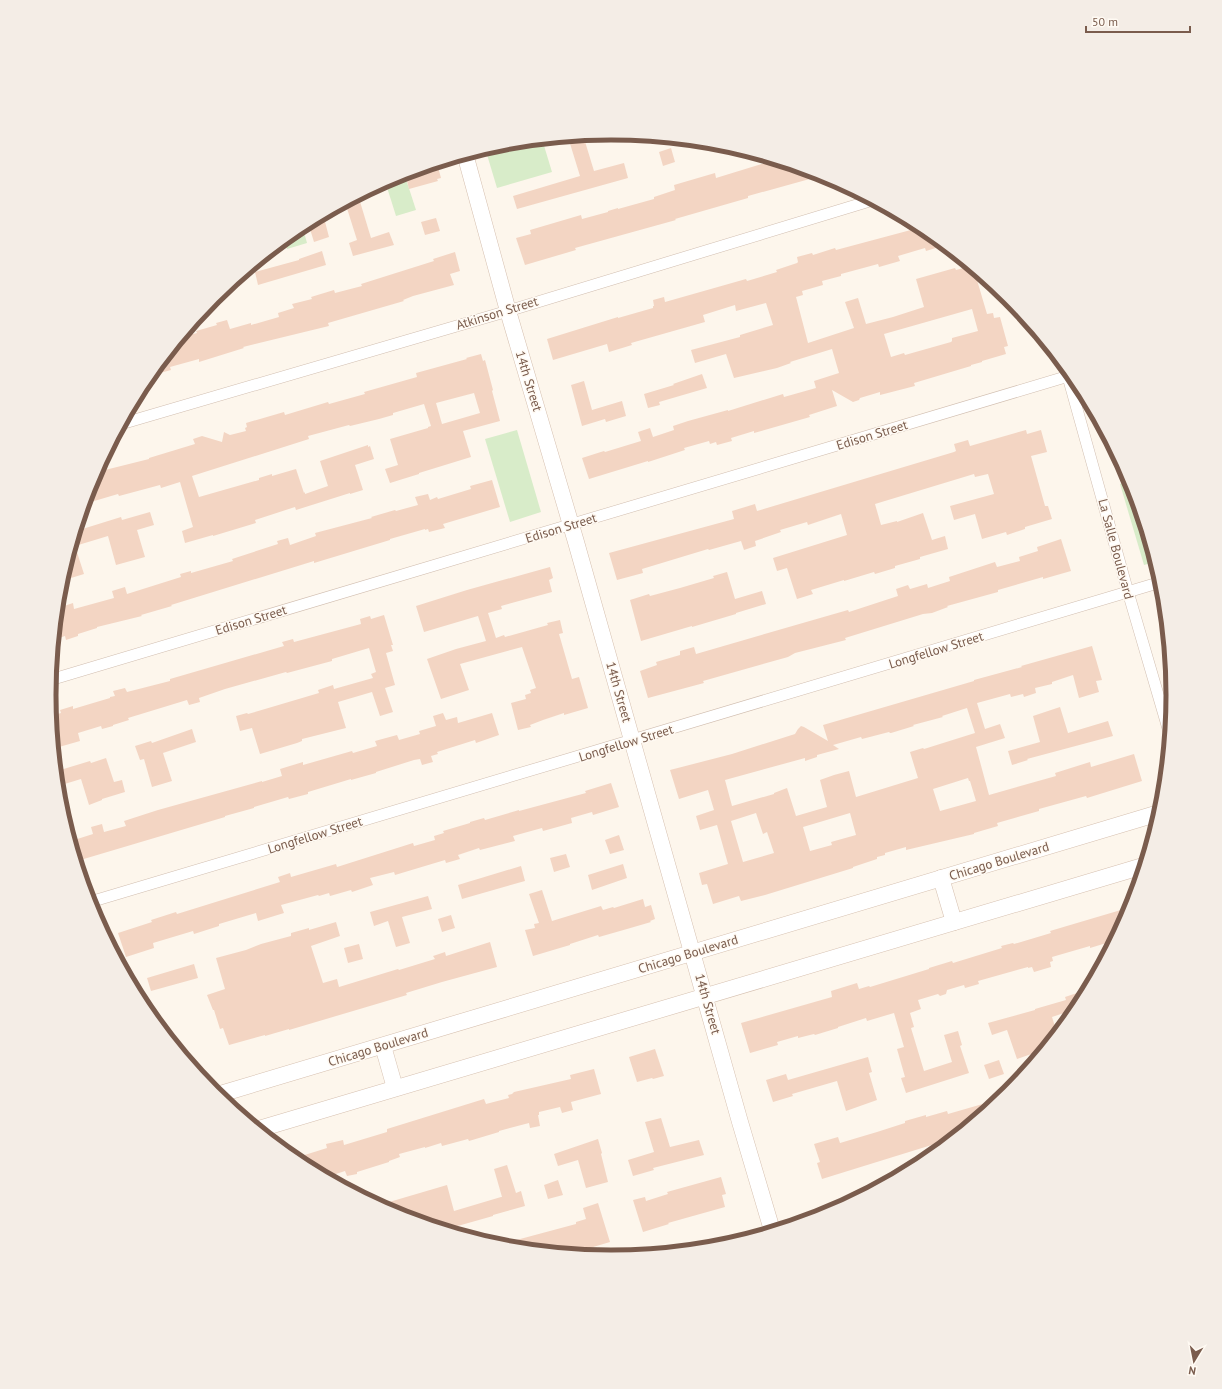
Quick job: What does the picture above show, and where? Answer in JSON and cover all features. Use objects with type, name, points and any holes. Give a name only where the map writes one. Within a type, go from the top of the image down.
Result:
[{"type":"street","name":"14th Street","points":[[466,158],[508,310],[633,740],[706,996],[740,1122],[771,1226]]},
{"type":"street","name":"Atkinson Street","points":[[127,422],[508,310],[866,202]]},
{"type":"street","name":"Edison Street","points":[[56,678],[571,525],[1063,374]]},
{"type":"street","name":"La Salle Boulevard","points":[[1072,386],[1128,592],[1165,719]]},
{"type":"street","name":"Longfellow Street","points":[[95,900],[1155,584]]},
{"type":"street","name":"Chicago Boulevard","points":[[225,1093],[1152,815]]},
{"type":"street","points":[[264,1128],[1139,867]]},
{"type":"street","points":[[941,878],[954,922]]},
{"type":"street","points":[[383,1046],[395,1088]]},
{"type":"green space","points":[[543,144],[552,172],[497,188],[487,154]]},
{"type":"green space","points":[[406,179],[416,210],[396,216],[387,187]]},
{"type":"green space","points":[[304,232],[307,243],[287,249],[286,245]]},
{"type":"green space","points":[[517,430],[541,512],[510,522],[485,439]]},
{"type":"green space","points":[[1124,483],[1137,516],[1150,563],[1144,565],[1120,484]]},
{"type":"building","points":[[569,141],[585,141],[594,171],[624,163],[628,178],[517,209],[513,196],[580,176]]},
{"type":"building","points":[[671,148],[675,162],[663,166],[659,152]]},
{"type":"building","points":[[768,162],[813,178],[748,196],[748,198],[675,219],[676,220],[575,248],[576,250],[525,265],[516,238],[531,234],[530,230],[581,215],[582,219],[654,199],[654,197],[675,190],[674,185],[715,173],[716,178]]},
{"type":"building","points":[[438,167],[441,178],[437,179],[438,181],[409,189],[407,179]]},
{"type":"building","points":[[360,200],[371,238],[389,232],[394,245],[353,256],[349,243],[357,240],[347,207]]},
{"type":"building","points":[[436,218],[440,231],[425,235],[421,222]]},
{"type":"building","points":[[325,220],[329,237],[314,242],[310,229]]},
{"type":"building","points":[[913,229],[939,247],[926,251],[925,248],[898,256],[900,261],[879,267],[878,264],[841,274],[841,276],[822,281],[823,285],[802,291],[803,295],[796,297],[808,343],[854,328],[845,302],[858,298],[866,324],[893,317],[924,307],[916,279],[955,268],[956,270],[965,267],[979,279],[977,280],[987,314],[993,313],[994,318],[1000,317],[1008,346],[1004,347],[1006,354],[914,383],[915,386],[880,395],[880,392],[860,398],[859,400],[853,402],[832,390],[837,406],[809,415],[810,417],[754,433],[754,431],[731,438],[732,441],[717,445],[716,442],[710,444],[709,441],[684,448],[685,450],[589,479],[582,458],[641,441],[638,432],[650,428],[653,437],[674,430],[673,426],[688,421],[728,411],[783,394],[784,397],[816,388],[814,381],[839,373],[832,349],[790,362],[791,363],[777,368],[734,378],[726,354],[695,363],[691,350],[740,337],[740,335],[773,325],[766,303],[736,311],[735,305],[703,315],[705,322],[631,343],[632,345],[609,352],[607,344],[553,360],[547,339],[653,308],[653,300],[664,297],[665,302],[746,279],[747,281],[777,272],[776,270],[797,263],[797,257],[812,253],[813,255],[835,248],[836,250]],"holes":[[[972,309],[978,331],[952,338],[951,342],[905,355],[904,353],[891,357],[884,334]]]},
{"type":"building","points":[[322,251],[326,265],[258,285],[255,272],[299,260]]},
{"type":"building","points":[[455,252],[460,271],[450,274],[454,285],[413,296],[403,300],[404,301],[328,323],[329,326],[243,347],[244,348],[199,362],[199,359],[170,367],[171,370],[159,373],[189,335],[197,333],[196,331],[217,325],[216,323],[227,320],[230,329],[279,317],[278,313],[294,308],[292,304],[312,299],[311,297],[334,290],[335,293],[362,286],[361,284],[434,261],[433,259]]},
{"type":"building","points":[[481,354],[483,361],[485,360],[500,421],[463,431],[471,457],[390,483],[385,469],[398,465],[390,439],[431,426],[424,404],[393,413],[393,415],[379,419],[308,436],[309,439],[192,476],[199,497],[259,480],[259,478],[272,474],[272,476],[296,469],[305,494],[328,486],[320,461],[368,445],[368,447],[370,446],[374,459],[355,465],[363,490],[296,510],[295,507],[255,520],[256,523],[213,536],[185,543],[182,531],[193,527],[180,482],[161,488],[160,485],[119,496],[118,494],[90,502],[103,470],[149,459],[195,444],[193,439],[202,436],[222,442],[224,432],[230,435],[246,431],[246,423],[284,412],[285,415],[328,402],[329,404],[365,394],[364,392],[417,377],[416,373],[467,359],[466,358]],"holes":[[[474,393],[480,413],[442,424],[436,403]]]},
{"type":"building","points":[[702,374],[707,388],[659,402],[660,405],[648,408],[644,394],[674,385],[673,384]]},
{"type":"building","points":[[584,381],[592,410],[622,401],[626,416],[606,422],[605,419],[582,426],[571,385]]},
{"type":"building","points":[[1026,430],[1027,434],[1041,430],[1047,452],[1031,456],[1045,506],[1048,506],[1052,519],[1025,527],[1025,529],[1007,535],[1006,532],[982,539],[975,514],[954,520],[950,506],[994,494],[988,474],[975,477],[974,474],[875,504],[881,525],[897,522],[923,513],[932,540],[945,536],[948,549],[920,557],[920,559],[895,566],[895,568],[875,574],[874,572],[811,590],[813,594],[797,599],[787,568],[777,571],[773,558],[847,535],[841,514],[808,525],[807,522],[780,530],[781,532],[755,541],[756,546],[744,550],[741,541],[709,550],[708,549],[642,569],[643,573],[617,580],[609,553],[734,519],[732,511],[755,504],[757,511],[954,452],[956,451],[954,444],[968,440],[970,446]]},
{"type":"building","points":[[492,480],[500,507],[443,524],[445,528],[429,532],[428,529],[425,529],[314,563],[314,561],[171,605],[172,606],[141,615],[142,616],[97,627],[66,640],[65,636],[59,638],[64,606],[73,603],[74,609],[114,598],[112,591],[125,587],[127,594],[181,577],[180,574],[191,571],[191,573],[233,561],[232,559],[278,544],[277,541],[288,538],[290,545],[316,536],[315,533],[372,518],[371,517],[395,510],[418,505],[415,497],[428,494],[430,500],[437,497],[438,499],[471,489],[470,486]]},
{"type":"building","points":[[150,512],[154,525],[137,530],[145,557],[116,565],[108,536],[77,546],[81,529],[121,517],[122,520]]},
{"type":"building","points":[[1061,539],[1071,571],[1043,579],[1043,577],[998,590],[998,592],[947,606],[948,607],[932,613],[923,614],[845,638],[846,640],[795,653],[788,657],[703,681],[704,683],[648,698],[640,671],[657,665],[656,662],[680,655],[680,651],[694,647],[696,654],[848,610],[849,612],[898,596],[896,589],[908,585],[910,589],[927,584],[928,588],[950,581],[949,577],[995,562],[997,567],[1020,561],[1019,557],[1038,551],[1037,547]]},
{"type":"building","points":[[76,548],[84,574],[71,578],[70,574]]},
{"type":"building","points":[[550,567],[553,578],[549,580],[552,592],[501,606],[502,609],[488,613],[496,638],[504,635],[505,637],[548,625],[547,623],[560,620],[563,633],[559,634],[572,679],[579,677],[588,708],[564,715],[564,713],[530,725],[531,727],[518,730],[511,703],[526,699],[525,695],[531,693],[530,690],[536,688],[522,647],[460,664],[469,690],[441,699],[427,659],[486,641],[478,616],[424,632],[416,606]]},
{"type":"building","points":[[727,572],[735,599],[762,591],[766,604],[641,641],[630,600],[649,594],[650,596],[680,588],[714,578],[713,576]]},
{"type":"building","points":[[384,615],[393,645],[391,645],[393,651],[386,653],[395,685],[385,688],[393,712],[380,716],[372,692],[338,702],[346,728],[302,739],[302,741],[297,743],[260,754],[252,728],[240,731],[236,716],[248,714],[319,693],[318,690],[333,685],[334,689],[373,678],[371,674],[376,672],[369,648],[332,659],[332,661],[225,689],[199,698],[200,702],[189,705],[187,700],[128,718],[129,720],[113,726],[102,729],[101,726],[78,733],[80,741],[59,747],[57,714],[61,713],[60,710],[73,706],[73,709],[110,698],[115,696],[113,691],[125,688],[127,692],[170,681],[170,679],[284,646],[282,642],[293,639],[294,642],[361,624],[360,619],[370,616],[371,619]]},
{"type":"building","points":[[1092,646],[1102,680],[1096,681],[1099,692],[1079,698],[1073,675],[1052,682],[1052,684],[1035,688],[1036,693],[1024,697],[1023,694],[1011,697],[1010,694],[977,703],[985,729],[1000,724],[1005,738],[976,747],[989,795],[1056,776],[1055,773],[1090,762],[1091,767],[1134,754],[1142,781],[1087,798],[1086,796],[1039,809],[1039,811],[997,823],[998,826],[974,834],[906,850],[906,847],[885,853],[885,855],[877,857],[877,859],[853,868],[765,895],[741,901],[739,896],[713,904],[707,884],[702,885],[699,873],[728,864],[717,825],[700,830],[696,816],[714,810],[708,790],[679,799],[670,770],[732,754],[795,734],[801,726],[828,741],[823,725],[1022,667],[1021,666]],"holes":[[[967,708],[975,733],[910,752],[918,778],[856,797],[849,771],[834,775],[820,780],[827,807],[796,816],[787,788],[774,794],[732,806],[725,780],[805,758],[805,761],[817,757],[817,755],[839,749],[833,745],[861,737],[862,739],[889,732],[891,733],[943,717],[942,716]],[[968,778],[976,801],[940,811],[933,789]],[[756,813],[763,834],[767,832],[774,853],[743,862],[731,821]],[[850,813],[856,835],[831,842],[832,845],[810,851],[803,827]]]},
{"type":"building","points":[[1060,707],[1068,733],[1108,721],[1113,736],[1027,759],[1028,760],[1012,765],[1008,751],[1040,742],[1033,716]]},
{"type":"building","points":[[443,713],[446,720],[457,717],[458,723],[492,713],[499,735],[476,743],[475,740],[437,752],[438,754],[431,756],[433,762],[422,765],[420,759],[414,760],[376,773],[308,792],[308,794],[289,799],[288,797],[81,860],[75,840],[93,834],[91,827],[102,824],[104,832],[126,826],[124,821],[158,810],[282,776],[280,769],[303,762],[303,765],[352,751],[353,753],[377,746],[375,741],[397,735],[399,740],[420,734],[419,731],[436,726],[433,716]]},
{"type":"building","points":[[192,729],[196,742],[163,753],[172,781],[152,787],[144,759],[140,760],[135,746],[151,741],[152,743]]},
{"type":"building","points":[[106,758],[114,782],[122,780],[125,792],[102,799],[89,805],[81,779],[64,784],[61,770],[90,761],[91,763]]},
{"type":"building","points":[[611,783],[619,807],[593,815],[592,812],[571,818],[572,823],[543,831],[542,828],[513,836],[515,841],[480,850],[479,848],[458,855],[460,859],[446,863],[445,860],[395,875],[394,872],[370,878],[373,885],[352,892],[351,890],[330,896],[329,893],[318,895],[281,905],[284,913],[258,921],[256,913],[219,924],[219,926],[194,934],[193,931],[153,943],[154,948],[126,957],[118,933],[152,922],[151,920],[176,912],[177,914],[280,882],[278,877],[290,873],[291,877],[336,864],[337,867],[413,843],[414,846],[435,840],[434,836],[444,833],[443,831],[470,822],[484,818],[485,820],[586,793],[585,791]]},
{"type":"building","points":[[619,835],[624,850],[610,854],[605,840]]},
{"type":"building","points":[[566,854],[570,867],[554,872],[550,858]]},
{"type":"building","points":[[623,864],[627,878],[592,890],[588,875]]},
{"type":"building","points":[[521,866],[525,881],[462,899],[458,885]]},
{"type":"building","points":[[542,890],[552,921],[601,906],[603,910],[643,899],[645,907],[651,905],[655,919],[650,921],[651,922],[599,937],[598,935],[533,956],[525,930],[535,928],[534,924],[539,923],[529,894]]},
{"type":"building","points":[[428,896],[432,909],[402,917],[410,943],[396,947],[388,921],[374,926],[370,912]]},
{"type":"building","points":[[1123,909],[1108,943],[1052,957],[1053,961],[1050,962],[1051,967],[1034,972],[1032,967],[1028,967],[978,981],[979,984],[965,988],[964,985],[947,990],[946,994],[940,996],[938,994],[918,1000],[921,1009],[910,1013],[914,1027],[911,1028],[924,1071],[952,1062],[944,1035],[958,1031],[962,1045],[960,1046],[969,1073],[906,1093],[901,1078],[905,1077],[897,1049],[904,1047],[894,1013],[867,1021],[866,1018],[815,1035],[798,1038],[798,1036],[777,1042],[778,1045],[750,1053],[741,1023],[832,997],[831,991],[857,983],[859,989],[870,987],[952,961],[953,963],[1002,948],[1001,946],[1014,944],[1051,933],[1050,931]]},
{"type":"building","points":[[451,915],[455,928],[442,932],[438,919]]},
{"type":"building","points":[[336,922],[340,936],[311,946],[323,983],[337,979],[339,987],[435,959],[433,956],[445,952],[446,956],[490,942],[497,967],[442,982],[406,993],[407,995],[289,1030],[229,1045],[223,1028],[220,1029],[207,995],[225,989],[216,958],[291,936],[291,933],[309,928],[309,930]]},
{"type":"building","points":[[359,944],[363,959],[348,963],[344,948]]},
{"type":"building","points":[[194,964],[198,978],[151,991],[147,978]]},
{"type":"building","points":[[1079,992],[1065,1013],[1052,1017],[1055,1027],[1034,1053],[1017,1059],[1007,1030],[992,1035],[988,1023],[1066,1000],[1065,997]]},
{"type":"building","points":[[655,1049],[664,1076],[637,1082],[629,1057]]},
{"type":"building","points":[[868,1057],[872,1072],[869,1073],[877,1100],[846,1111],[837,1081],[792,1094],[793,1096],[773,1102],[766,1080],[786,1074],[788,1080]]},
{"type":"building","points":[[999,1060],[1004,1074],[989,1079],[984,1065]]},
{"type":"building","points":[[594,1069],[601,1094],[571,1102],[573,1110],[562,1113],[560,1107],[539,1112],[538,1115],[540,1126],[530,1128],[529,1123],[469,1141],[468,1139],[442,1146],[441,1143],[425,1147],[399,1154],[400,1157],[389,1162],[357,1172],[357,1174],[347,1176],[345,1171],[333,1175],[303,1156],[327,1148],[326,1144],[343,1140],[344,1145],[387,1132],[387,1129],[484,1099],[486,1104],[509,1098],[508,1095],[514,1092],[571,1079],[570,1075]]},
{"type":"building","points":[[986,1103],[937,1143],[822,1179],[817,1163],[820,1162],[814,1144],[838,1137],[840,1143],[926,1115],[926,1117],[947,1111],[948,1114]]},
{"type":"building","points":[[661,1118],[670,1147],[699,1140],[704,1155],[653,1168],[654,1170],[633,1176],[628,1160],[654,1152],[645,1122]]},
{"type":"building","points":[[598,1139],[608,1182],[586,1188],[578,1160],[558,1166],[554,1154]]},
{"type":"building","points":[[507,1165],[516,1193],[521,1191],[525,1206],[454,1227],[388,1202],[447,1185],[454,1211],[502,1197],[494,1169]]},
{"type":"building","points":[[721,1177],[726,1194],[722,1195],[725,1207],[668,1223],[669,1224],[643,1232],[633,1200],[645,1197],[646,1201],[668,1194],[667,1192]]},
{"type":"building","points":[[558,1180],[563,1195],[548,1199],[544,1185]]},
{"type":"building","points":[[598,1203],[610,1242],[587,1249],[539,1245],[514,1241],[576,1224],[576,1222],[586,1219],[583,1208]]}]
